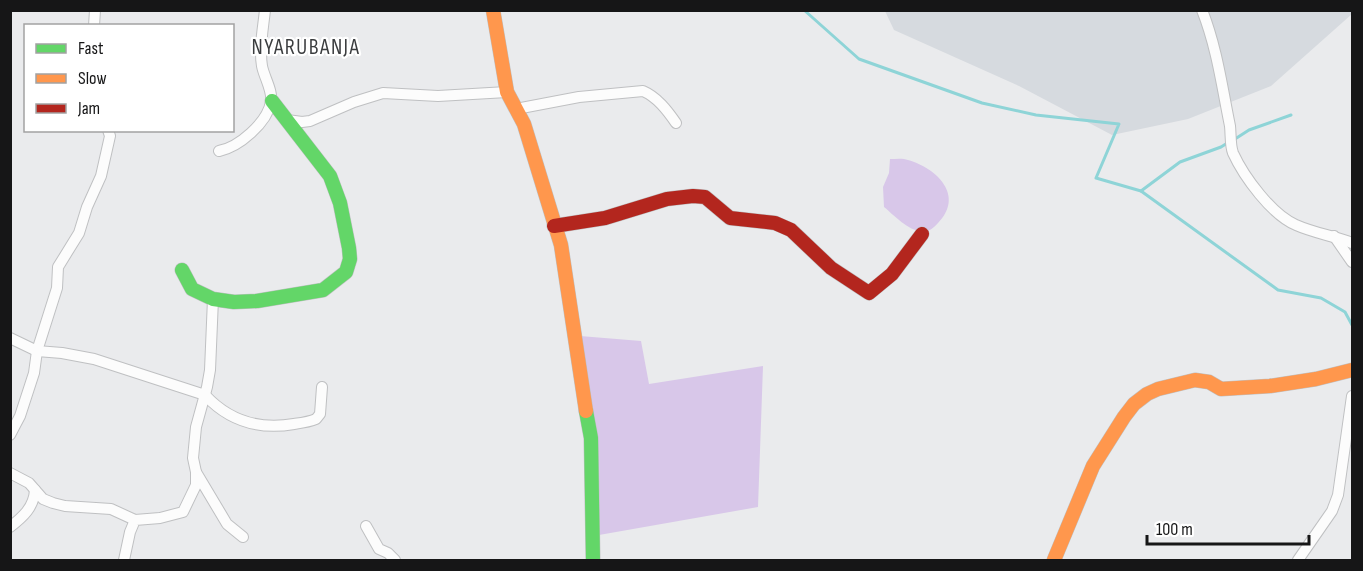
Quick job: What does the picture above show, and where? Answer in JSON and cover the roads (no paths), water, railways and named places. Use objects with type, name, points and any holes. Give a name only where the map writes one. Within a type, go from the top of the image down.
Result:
[{"type":"street","points":[[182,270],[192,288],[213,298],[234,302],[257,301],[323,290],[346,272],[350,259],[349,248],[340,203],[330,176],[272,101],[262,64],[261,47],[265,10]]},
{"type":"street","points":[[493,10],[507,92],[524,124],[561,245],[580,380],[591,438],[593,561]]},
{"type":"street","points":[[1202,10],[1215,47],[1233,152],[1262,197],[1278,213],[1295,225],[1353,243]]},
{"type":"street","points":[[516,109],[579,97],[643,91],[651,95],[668,111],[676,123]]},
{"type":"street","points":[[287,120],[310,121],[354,102],[383,93],[428,96],[507,92]]},
{"type":"street","points":[[219,151],[231,148],[253,132],[272,101]]},
{"type":"street","points":[[10,435],[20,416],[32,380],[37,351],[57,288],[58,267],[80,233],[87,207],[101,176],[110,136],[109,132]]},
{"type":"street","points":[[554,226],[604,218],[685,196],[705,197],[730,218],[775,223],[791,230],[831,268],[869,293],[889,278],[901,265],[922,234]]},
{"type":"street","points":[[1334,236],[1353,262]]},
{"type":"street","points":[[10,473],[29,483],[43,499],[65,506],[111,509],[135,520],[160,518],[183,512],[196,485],[193,443],[205,394],[212,351],[213,298]]},
{"type":"street","points":[[10,338],[37,351],[62,352],[94,359],[205,394],[217,408],[255,424],[276,427],[316,419],[320,414],[322,387]]},
{"type":"street","points":[[1054,561],[1088,475],[1124,417],[1134,404],[1147,394],[1195,380],[1209,382],[1221,389],[1270,386],[1316,379],[1353,370]]},
{"type":"street","points":[[1298,561],[1332,511],[1338,495],[1353,396]]},
{"type":"street","points":[[196,472],[227,524],[243,537]]},
{"type":"street","points":[[10,527],[28,511],[34,499],[35,490]]},
{"type":"street","points":[[124,561],[135,520]]},
{"type":"street","points":[[366,526],[379,549],[388,553],[395,561]]},
{"type":"waterway","points":[[804,10],[859,59],[982,103],[1036,115],[1119,124],[1096,178],[1141,191],[1180,162],[1229,142]]},
{"type":"waterway","points":[[1235,139],[1249,130],[1291,115]]},
{"type":"waterway","points":[[1141,191],[1278,290],[1321,298],[1345,312],[1352,325]]},
{"type":"district","name":"NYARUBANJA","points":[[306,46]]}]
